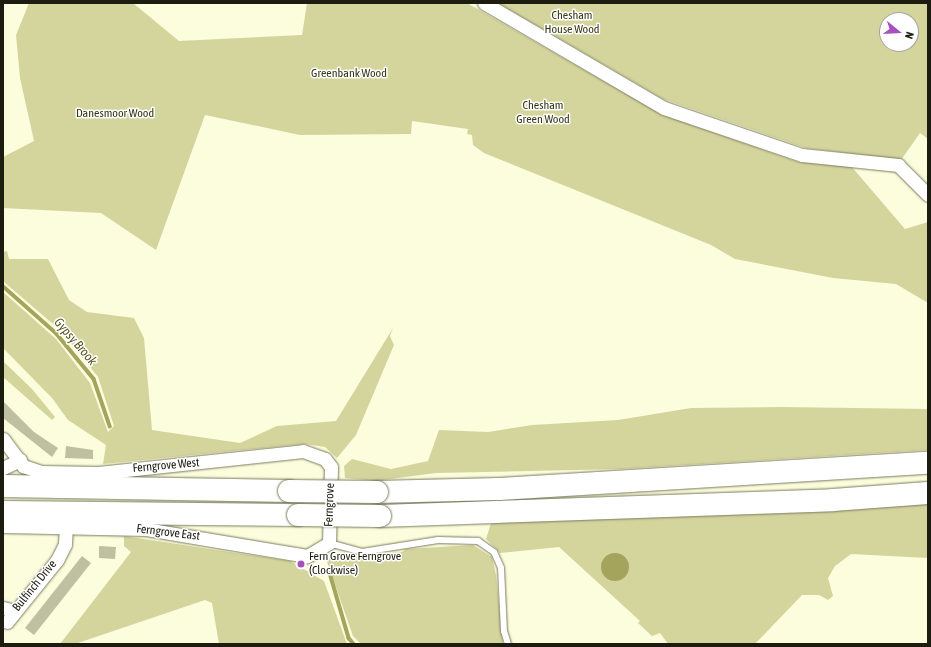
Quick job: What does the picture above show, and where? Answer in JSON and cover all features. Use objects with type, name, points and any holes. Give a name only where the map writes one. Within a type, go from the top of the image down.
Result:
[{"type":"highway","points":[[3,486],[377,492],[499,490],[928,463]]},
{"type":"highway","points":[[3,512],[380,516],[833,500],[928,493]]},
{"type":"street","points":[[484,3],[664,108],[802,155],[898,165],[928,195]]},
{"type":"street","name":"Ferngrove West","points":[[3,439],[23,466],[32,471],[98,473],[303,451],[325,460],[331,467]]},
{"type":"street","points":[[3,468],[20,460]]},
{"type":"street","name":"Ferngrove","points":[[329,543],[331,467]]},
{"type":"street","name":"Ferngrove East","points":[[3,526],[146,529],[205,537],[289,555],[307,556],[329,543]]},
{"type":"street","name":"Bulfinch Drive","points":[[8,614],[57,560],[65,544],[66,527]]},
{"type":"lane","points":[[329,543],[362,552],[438,540],[478,541],[494,552],[501,568],[504,631],[508,644]]},
{"type":"green space","points":[[29,3],[133,3],[179,41],[302,35],[307,3],[467,3],[661,114],[798,162],[851,166],[905,229],[928,222],[928,303],[896,284],[833,278],[735,259],[711,245],[484,153],[473,145],[472,135],[467,134],[468,129],[412,121],[411,134],[300,135],[205,115],[156,250],[101,213],[3,208],[3,157],[34,141],[20,78],[16,35]]},
{"type":"green space","name":"Chesham House Wood","points":[[498,3],[928,3],[928,139],[920,133],[901,160],[806,148],[663,99]]},
{"type":"green space","points":[[7,251],[9,259],[48,259],[69,300],[87,312],[134,318],[144,338],[152,430],[240,443],[277,426],[336,421],[393,328],[390,336],[394,345],[356,435],[337,458],[325,447],[305,444],[103,464],[106,445],[68,420],[52,398],[3,348],[3,292],[56,339],[90,383],[108,432],[114,426],[98,377],[61,331],[3,281],[3,252]]},
{"type":"green space","points":[[3,361],[32,389],[55,417],[52,420],[3,377]]},
{"type":"green space","points":[[782,407],[928,409],[928,450],[621,469],[436,473],[375,481],[345,478],[344,466],[352,459],[391,469],[428,461],[439,430],[488,432],[532,425],[618,420],[691,408]]},
{"type":"green space","points":[[928,499],[928,558],[851,554],[835,566],[828,578],[833,596],[828,600],[819,595],[802,595],[755,644],[668,644],[660,633],[652,636],[638,623],[640,621],[559,547],[500,553],[486,539],[491,523]]},
{"type":"green space","points":[[124,536],[290,561],[324,581],[347,644],[219,644],[212,603],[205,600],[75,644],[60,644],[131,552],[124,546]]},
{"type":"green space","points":[[473,545],[492,557],[496,575],[503,644],[361,644],[353,636],[325,556],[344,553],[356,556],[402,552],[406,549]]},
{"type":"shaded area","points":[[615,553],[625,557],[629,567],[625,577],[615,581],[605,577],[601,567],[605,557]]},
{"type":"building","points":[[3,401],[34,432],[58,448],[52,457],[3,418]]},
{"type":"building","points":[[66,446],[93,450],[93,459],[65,458]]},
{"type":"building","points":[[99,546],[116,547],[115,559],[99,558]]},
{"type":"building","points":[[82,556],[91,563],[34,635],[25,628]]},
{"type":"waterway","name":"Gypsy Brook","points":[[3,286],[57,334],[94,379],[110,426]]},
{"type":"waterway","name":"Gypsy Brook","points":[[330,573],[349,638],[354,644]]},
{"type":"place","name":"Fern Grove Ferngrove (Clockwise)","points":[[301,564]]},
{"type":"park label","name":"Greenbank Wood","points":[[349,74]]},
{"type":"park label","name":"Chesham Green Wood","points":[[543,113]]},
{"type":"park label","name":"Danesmoor Wood","points":[[115,114]]}]
